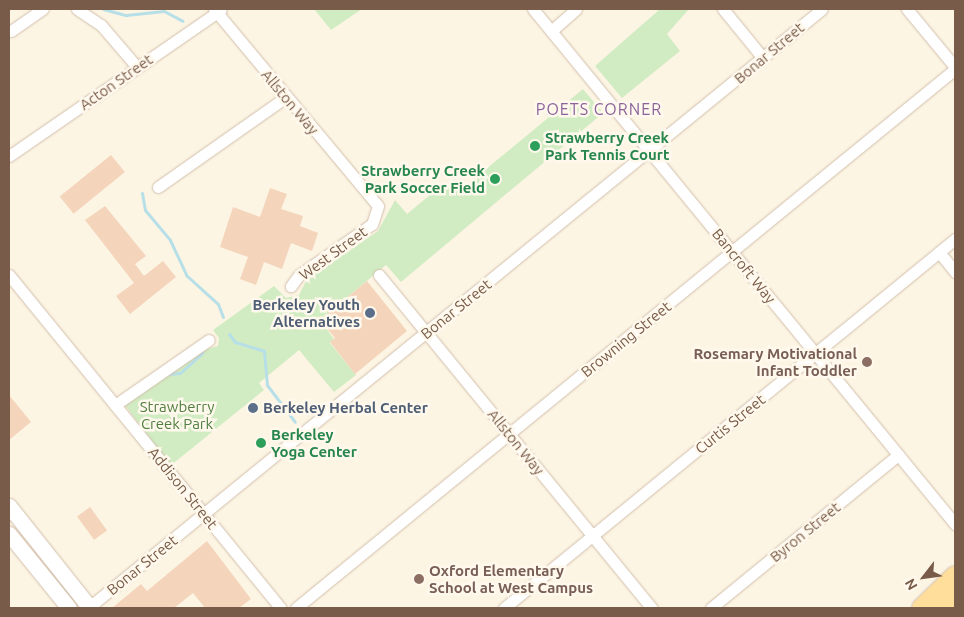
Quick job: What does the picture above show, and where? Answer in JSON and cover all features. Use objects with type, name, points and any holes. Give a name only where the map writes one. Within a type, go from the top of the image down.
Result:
[{"type":"main road","points":[[9,506],[89,608]]},
{"type":"main road","points":[[9,534],[69,608]]},
{"type":"main road","points":[[921,608],[955,575]]},
{"type":"main road","points":[[944,608],[955,597]]},
{"type":"street","points":[[11,31],[43,9]]},
{"type":"street","points":[[77,9],[101,25],[137,67]]},
{"type":"street","name":"Bancroft Way","points":[[533,9],[955,524]]},
{"type":"street","points":[[551,30],[576,9]]},
{"type":"street","points":[[723,9],[763,58]]},
{"type":"street","name":"Bonar Street","points":[[89,608],[822,9]]},
{"type":"street","points":[[907,9],[955,68]]},
{"type":"street","name":"Acton Street","points":[[9,156],[218,10]]},
{"type":"street","name":"Allston Way","points":[[218,10],[286,97],[375,201],[376,220]]},
{"type":"street","name":"Browning Street","points":[[296,608],[955,68]]},
{"type":"street","points":[[158,187],[286,97]]},
{"type":"street","name":"West Street","points":[[292,286],[299,275],[376,220]]},
{"type":"street","name":"Curtis Street","points":[[504,608],[955,238]]},
{"type":"street","points":[[939,252],[955,272]]},
{"type":"street","name":"Addison Street","points":[[9,275],[281,608]]},
{"type":"street","name":"Allston Way","points":[[379,275],[652,608]]},
{"type":"street","points":[[115,405],[209,340]]},
{"type":"street","name":"Byron Street","points":[[711,608],[898,455]]},
{"type":"green space","points":[[314,9],[362,9],[331,30]]},
{"type":"green space","points":[[660,9],[689,9],[667,34],[680,51],[622,98],[595,66]]},
{"type":"green space","name":"Strawberry Creek Park","points":[[583,89],[603,113],[401,282],[386,265],[320,320],[334,339],[330,343],[356,375],[334,392],[299,350],[259,383],[264,390],[170,466],[125,405],[201,351],[218,346],[219,338],[213,330],[274,286],[286,298],[299,295],[306,281],[378,231],[395,200],[407,214],[443,184],[462,189]]},
{"type":"building","points":[[111,155],[125,172],[74,214],[60,197]]},
{"type":"building","points":[[270,188],[287,194],[281,209],[303,216],[300,226],[318,233],[312,251],[291,243],[282,269],[264,262],[256,285],[240,279],[248,257],[220,247],[233,207],[260,217]]},
{"type":"building","points":[[105,206],[146,256],[135,264],[144,276],[163,261],[176,277],[130,314],[116,296],[134,283],[85,220]]},
{"type":"building","points":[[367,281],[407,331],[355,374],[330,342],[335,338],[320,320]]},
{"type":"building","points":[[9,395],[31,422],[9,440]]},
{"type":"building","points":[[90,507],[107,530],[94,540],[77,516]]},
{"type":"building","points":[[207,541],[251,599],[239,608],[205,608],[193,593],[174,608],[112,608],[141,584],[147,591]]},
{"type":"waterway","points":[[103,9],[126,15],[164,11],[183,21]]},
{"type":"waterway","points":[[142,193],[145,210],[170,240],[186,275],[218,304],[223,317]]},
{"type":"waterway","points":[[229,334],[235,342],[264,351],[267,385],[295,422]]},
{"type":"waterway","points":[[169,374],[180,373],[202,353]]},
{"type":"place","name":"Strawberry Creek Park Tennis Court","points":[[535,146]]},
{"type":"place","name":"Strawberry Creek Park Soccer Field","points":[[495,179]]},
{"type":"place","name":"Berkeley Youth Alternatives","points":[[370,313]]},
{"type":"place","name":"Rosemary Motivational Infant Toddler","points":[[867,362]]},
{"type":"place","name":"Berkeley Herbal Center","points":[[253,408]]},
{"type":"place","name":"Berkeley Yoga Center","points":[[261,443]]},
{"type":"place","name":"Oxford Elementary School at West Campus","points":[[419,579]]},
{"type":"district","name":"POETS CORNER","points":[[599,109]]}]
